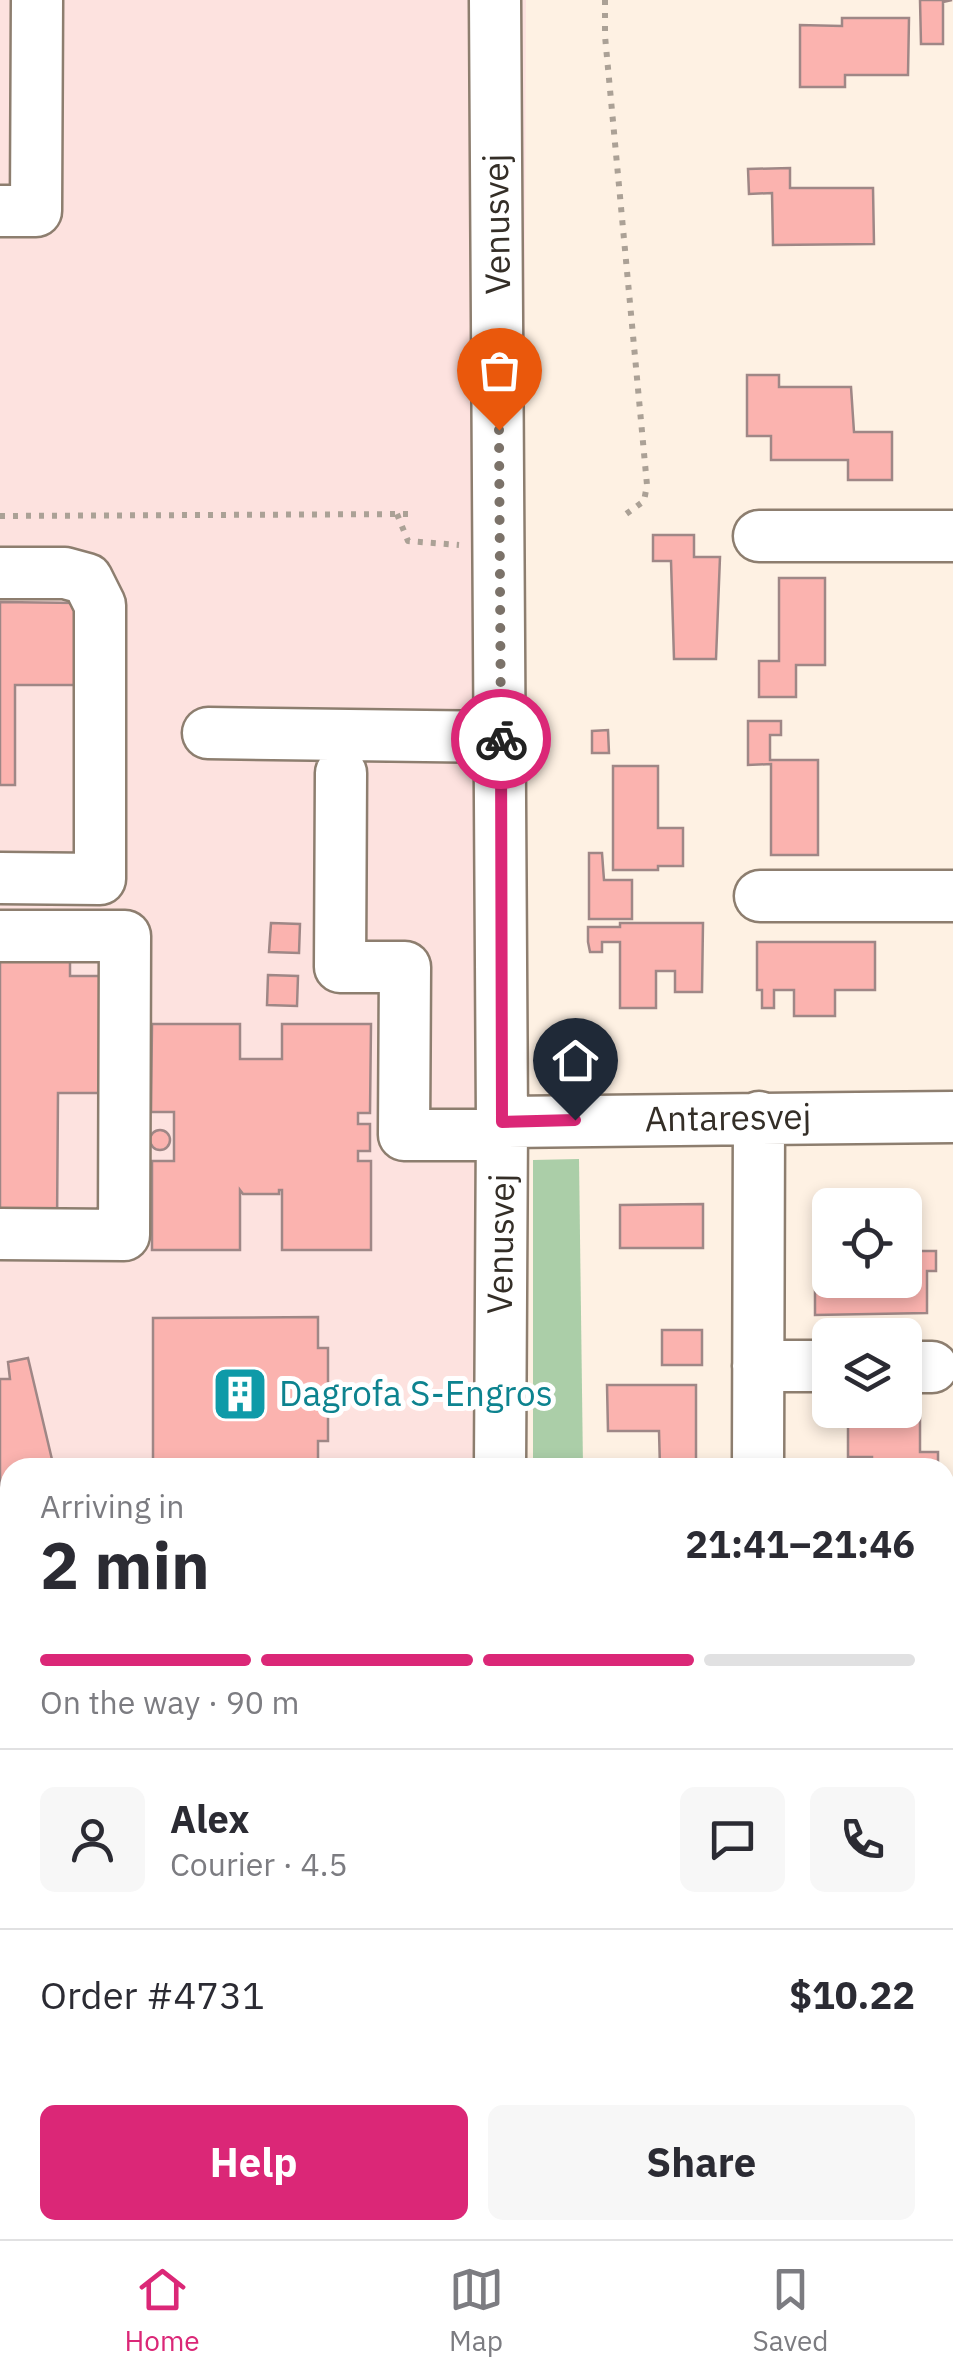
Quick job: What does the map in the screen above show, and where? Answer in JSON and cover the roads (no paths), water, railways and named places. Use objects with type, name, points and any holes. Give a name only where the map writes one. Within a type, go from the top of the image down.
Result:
[{"type":"street","points":[[0,211],[36,211],[37,0]]},
{"type":"street","name":"Venusvej","points":[[495,0],[501,737],[500,1458]]},
{"type":"street","points":[[758,536],[953,536]]},
{"type":"street","points":[[0,572],[66,573],[87,579],[100,604],[100,879],[0,878]]},
{"type":"street","points":[[208,733],[501,737]]},
{"type":"street","name":"Antaresvej","points":[[341,773],[340,967],[405,967],[404,1135],[758,1116],[953,1117]]},
{"type":"street","points":[[760,896],[953,896]]},
{"type":"street","points":[[0,936],[125,936],[125,956],[124,1234],[0,1234]]},
{"type":"street","points":[[758,1116],[758,1458]]},
{"type":"street","points":[[758,1366],[812,1366]]},
{"type":"place","name":"Dagrofa S-Engros","points":[[240,1394]]}]
